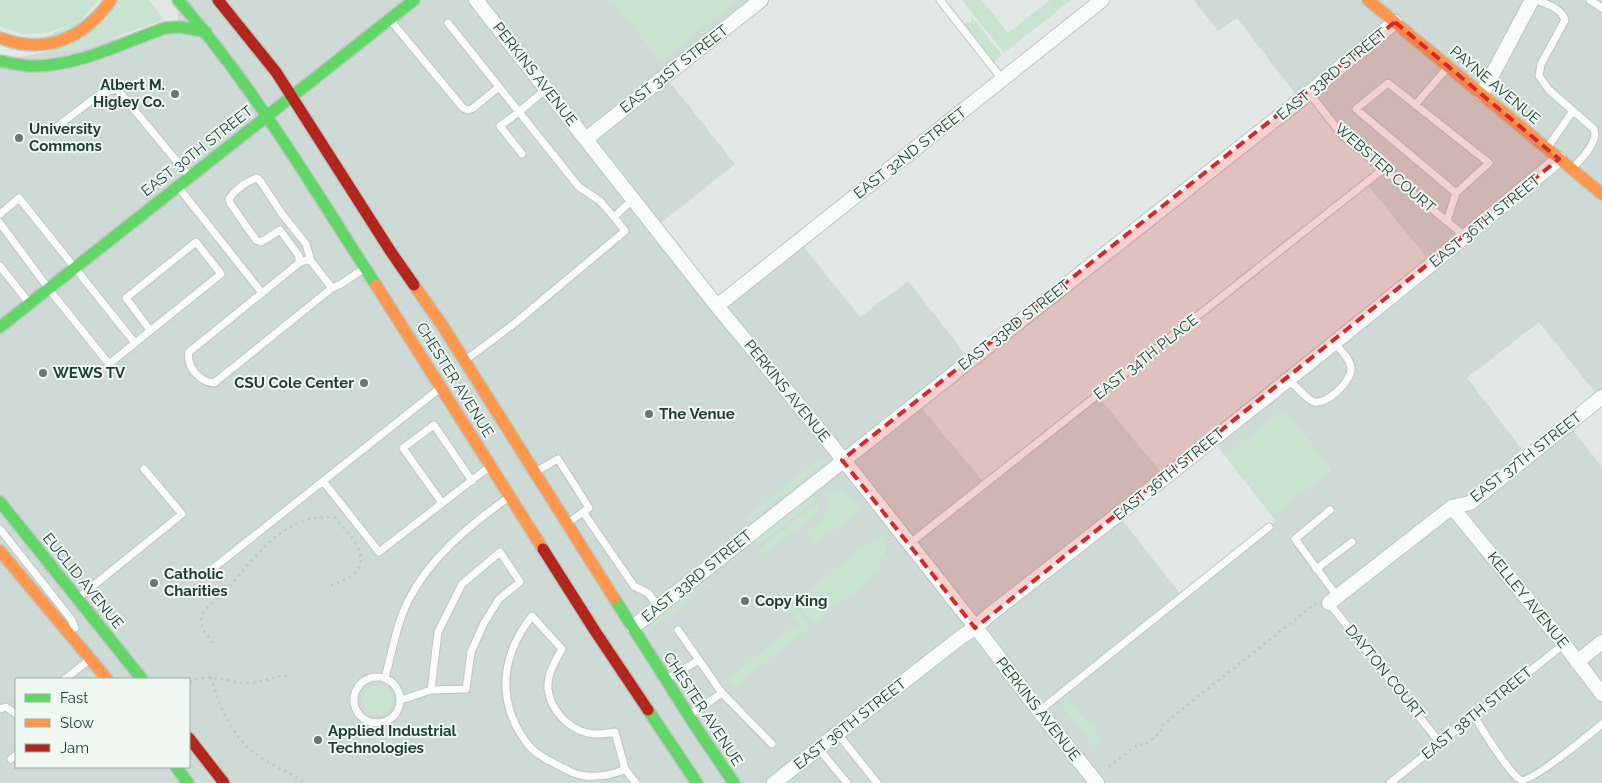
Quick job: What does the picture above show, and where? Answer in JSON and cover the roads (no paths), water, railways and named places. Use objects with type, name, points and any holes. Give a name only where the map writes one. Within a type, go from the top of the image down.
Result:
[{"type":"main road","points":[[0,38],[16,44],[36,46],[66,39],[96,21],[111,0]]},
{"type":"main road","name":"CHESTER AVENUE","points":[[178,0],[206,32],[284,142],[442,387],[595,631],[697,783]]},
{"type":"main road","name":"CHESTER AVENUE","points":[[218,0],[276,72],[290,97],[464,361],[688,715],[734,783]]},
{"type":"main road","name":"EAST 30TH STREET","points":[[0,327],[414,0]]},
{"type":"main road","name":"PAYNE AVENUE","points":[[1368,0],[1602,194]]},
{"type":"main road","points":[[0,61],[29,66],[51,66],[73,61],[165,28],[178,26],[206,32]]},
{"type":"main road","name":"EUCLID AVENUE","points":[[0,502],[141,678]]},
{"type":"main road","points":[[0,550],[106,678]]},
{"type":"main road","points":[[190,739],[224,783]]},
{"type":"main road","points":[[177,768],[188,783]]},
{"type":"street","name":"PERKINS AVENUE","points":[[476,0],[717,306],[910,544],[1038,711],[1097,783]]},
{"type":"street","name":"EAST 31ST STREET","points":[[586,139],[761,0]]},
{"type":"street","name":"EAST 32ND STREET","points":[[717,306],[1102,0]]},
{"type":"street","points":[[1482,94],[1532,0]]},
{"type":"street","name":"EAST 33RD STREET","points":[[633,627],[1309,93],[1395,22]]},
{"type":"street","name":"EAST 36TH STREET","points":[[779,782],[1288,379],[1560,160]]},
{"type":"street","name":"EAST 37TH STREET","points":[[1327,601],[1452,507],[1470,503],[1602,397]]},
{"type":"street","name":"KELLEY AVENUE","points":[[1452,507],[1564,644],[1602,694]]},
{"type":"street","points":[[1578,662],[1602,642]]},
{"type":"lane","points":[[940,0],[1002,79]]},
{"type":"lane","points":[[1537,0],[1557,9],[1563,14],[1565,20],[1541,64],[1539,76],[1549,90],[1594,129],[1596,137],[1572,170]]},
{"type":"lane","points":[[1590,0],[1602,8]]},
{"type":"lane","points":[[390,19],[463,108],[468,110],[473,108],[499,87]]},
{"type":"lane","points":[[448,23],[579,187],[600,202],[625,230],[515,323],[464,361]]},
{"type":"lane","points":[[1415,105],[1448,66]]},
{"type":"lane","points":[[1447,222],[1456,193],[1489,163],[1388,83],[1356,109],[1456,193]]},
{"type":"lane","points":[[55,128],[100,94],[117,89],[189,176]]},
{"type":"lane","points":[[522,154],[500,126],[546,89]]},
{"type":"lane","name":"WEBSTER COURT","points":[[1309,93],[1343,136],[1382,170],[1466,237]]},
{"type":"lane","points":[[1547,149],[1572,111]]},
{"type":"lane","name":"EAST 34TH PLACE","points":[[910,544],[1382,170]]},
{"type":"lane","points":[[282,214],[283,223],[280,230],[260,242],[256,240],[229,199],[233,193],[257,178],[306,244],[311,261],[332,288]]},
{"type":"lane","points":[[177,186],[262,293]]},
{"type":"lane","points":[[0,214],[19,198],[135,343]]},
{"type":"lane","points":[[614,217],[633,199]]},
{"type":"lane","points":[[0,223],[48,288],[109,364],[221,274],[196,242],[126,298],[150,330]]},
{"type":"lane","points":[[280,230],[299,256],[299,263]]},
{"type":"lane","points":[[311,261],[306,260],[299,263],[189,352],[188,358],[191,366],[199,377],[206,382],[214,382],[332,288],[365,268]]},
{"type":"lane","points":[[0,266],[29,304]]},
{"type":"lane","points":[[1288,379],[1312,402],[1322,402],[1329,398],[1340,388],[1351,370],[1349,361],[1334,342]]},
{"type":"lane","points":[[211,570],[442,387]]},
{"type":"lane","points":[[442,503],[403,448],[434,425],[472,481]]},
{"type":"lane","points":[[535,473],[558,459],[589,508],[567,523]]},
{"type":"lane","points":[[323,481],[380,552],[491,466]]},
{"type":"lane","points":[[78,598],[182,514],[144,469]]},
{"type":"lane","points":[[385,678],[399,624],[408,602],[421,579],[443,552],[479,518],[510,496]]},
{"type":"lane","name":"DAYTON COURT","points":[[1330,510],[1295,538],[1316,569],[1327,601],[1440,743]]},
{"type":"lane","points":[[583,512],[634,586],[648,593],[659,607]]},
{"type":"lane","points":[[1038,711],[1269,527]]},
{"type":"lane","points":[[0,529],[71,619],[83,649]]},
{"type":"lane","points":[[12,529],[36,547]]},
{"type":"lane","points":[[1316,569],[1352,542]]},
{"type":"lane","points":[[401,700],[431,690],[466,690],[471,652],[484,622],[499,599],[520,582],[500,552],[462,584],[438,632],[431,690]]},
{"type":"lane","points":[[625,769],[618,773],[604,775],[579,775],[543,758],[529,747],[519,731],[510,714],[505,673],[517,638],[532,616],[562,649],[550,672],[548,689],[551,702],[557,713],[579,731],[600,734],[615,732],[625,769],[636,783]]},
{"type":"lane","points":[[678,630],[722,693],[772,744]]},
{"type":"lane","name":"EAST 38TH STREET","points":[[1390,783],[1564,644]]},
{"type":"lane","points":[[66,678],[91,659]]},
{"type":"lane","points":[[666,680],[699,660]]},
{"type":"lane","points":[[380,676],[385,678],[390,680],[398,689],[401,700],[398,711],[391,720],[380,724],[369,722],[360,716],[354,706],[354,694],[359,684],[368,678],[380,676]]},
{"type":"lane","points":[[688,715],[722,693]]},
{"type":"lane","points":[[0,709],[6,707],[15,713]]},
{"type":"lane","points":[[1474,716],[1510,771],[1522,780],[1527,780],[1543,769],[1602,724]]},
{"type":"lane","points":[[838,734],[877,783]]},
{"type":"lane","points":[[819,749],[847,783]]},
{"type":"place","name":"Albert M. Higley Co.","points":[[175,94]]},
{"type":"place","name":"University Commons","points":[[19,138]]},
{"type":"place","name":"WEWS TV","points":[[43,373]]},
{"type":"place","name":"CSU Cole Center","points":[[364,383]]},
{"type":"place","name":"The Venue","points":[[649,414]]},
{"type":"place","name":"Catholic Charities","points":[[154,583]]},
{"type":"place","name":"Copy King","points":[[745,601]]},
{"type":"place","name":"Applied Industrial Technologies","points":[[318,740]]}]
